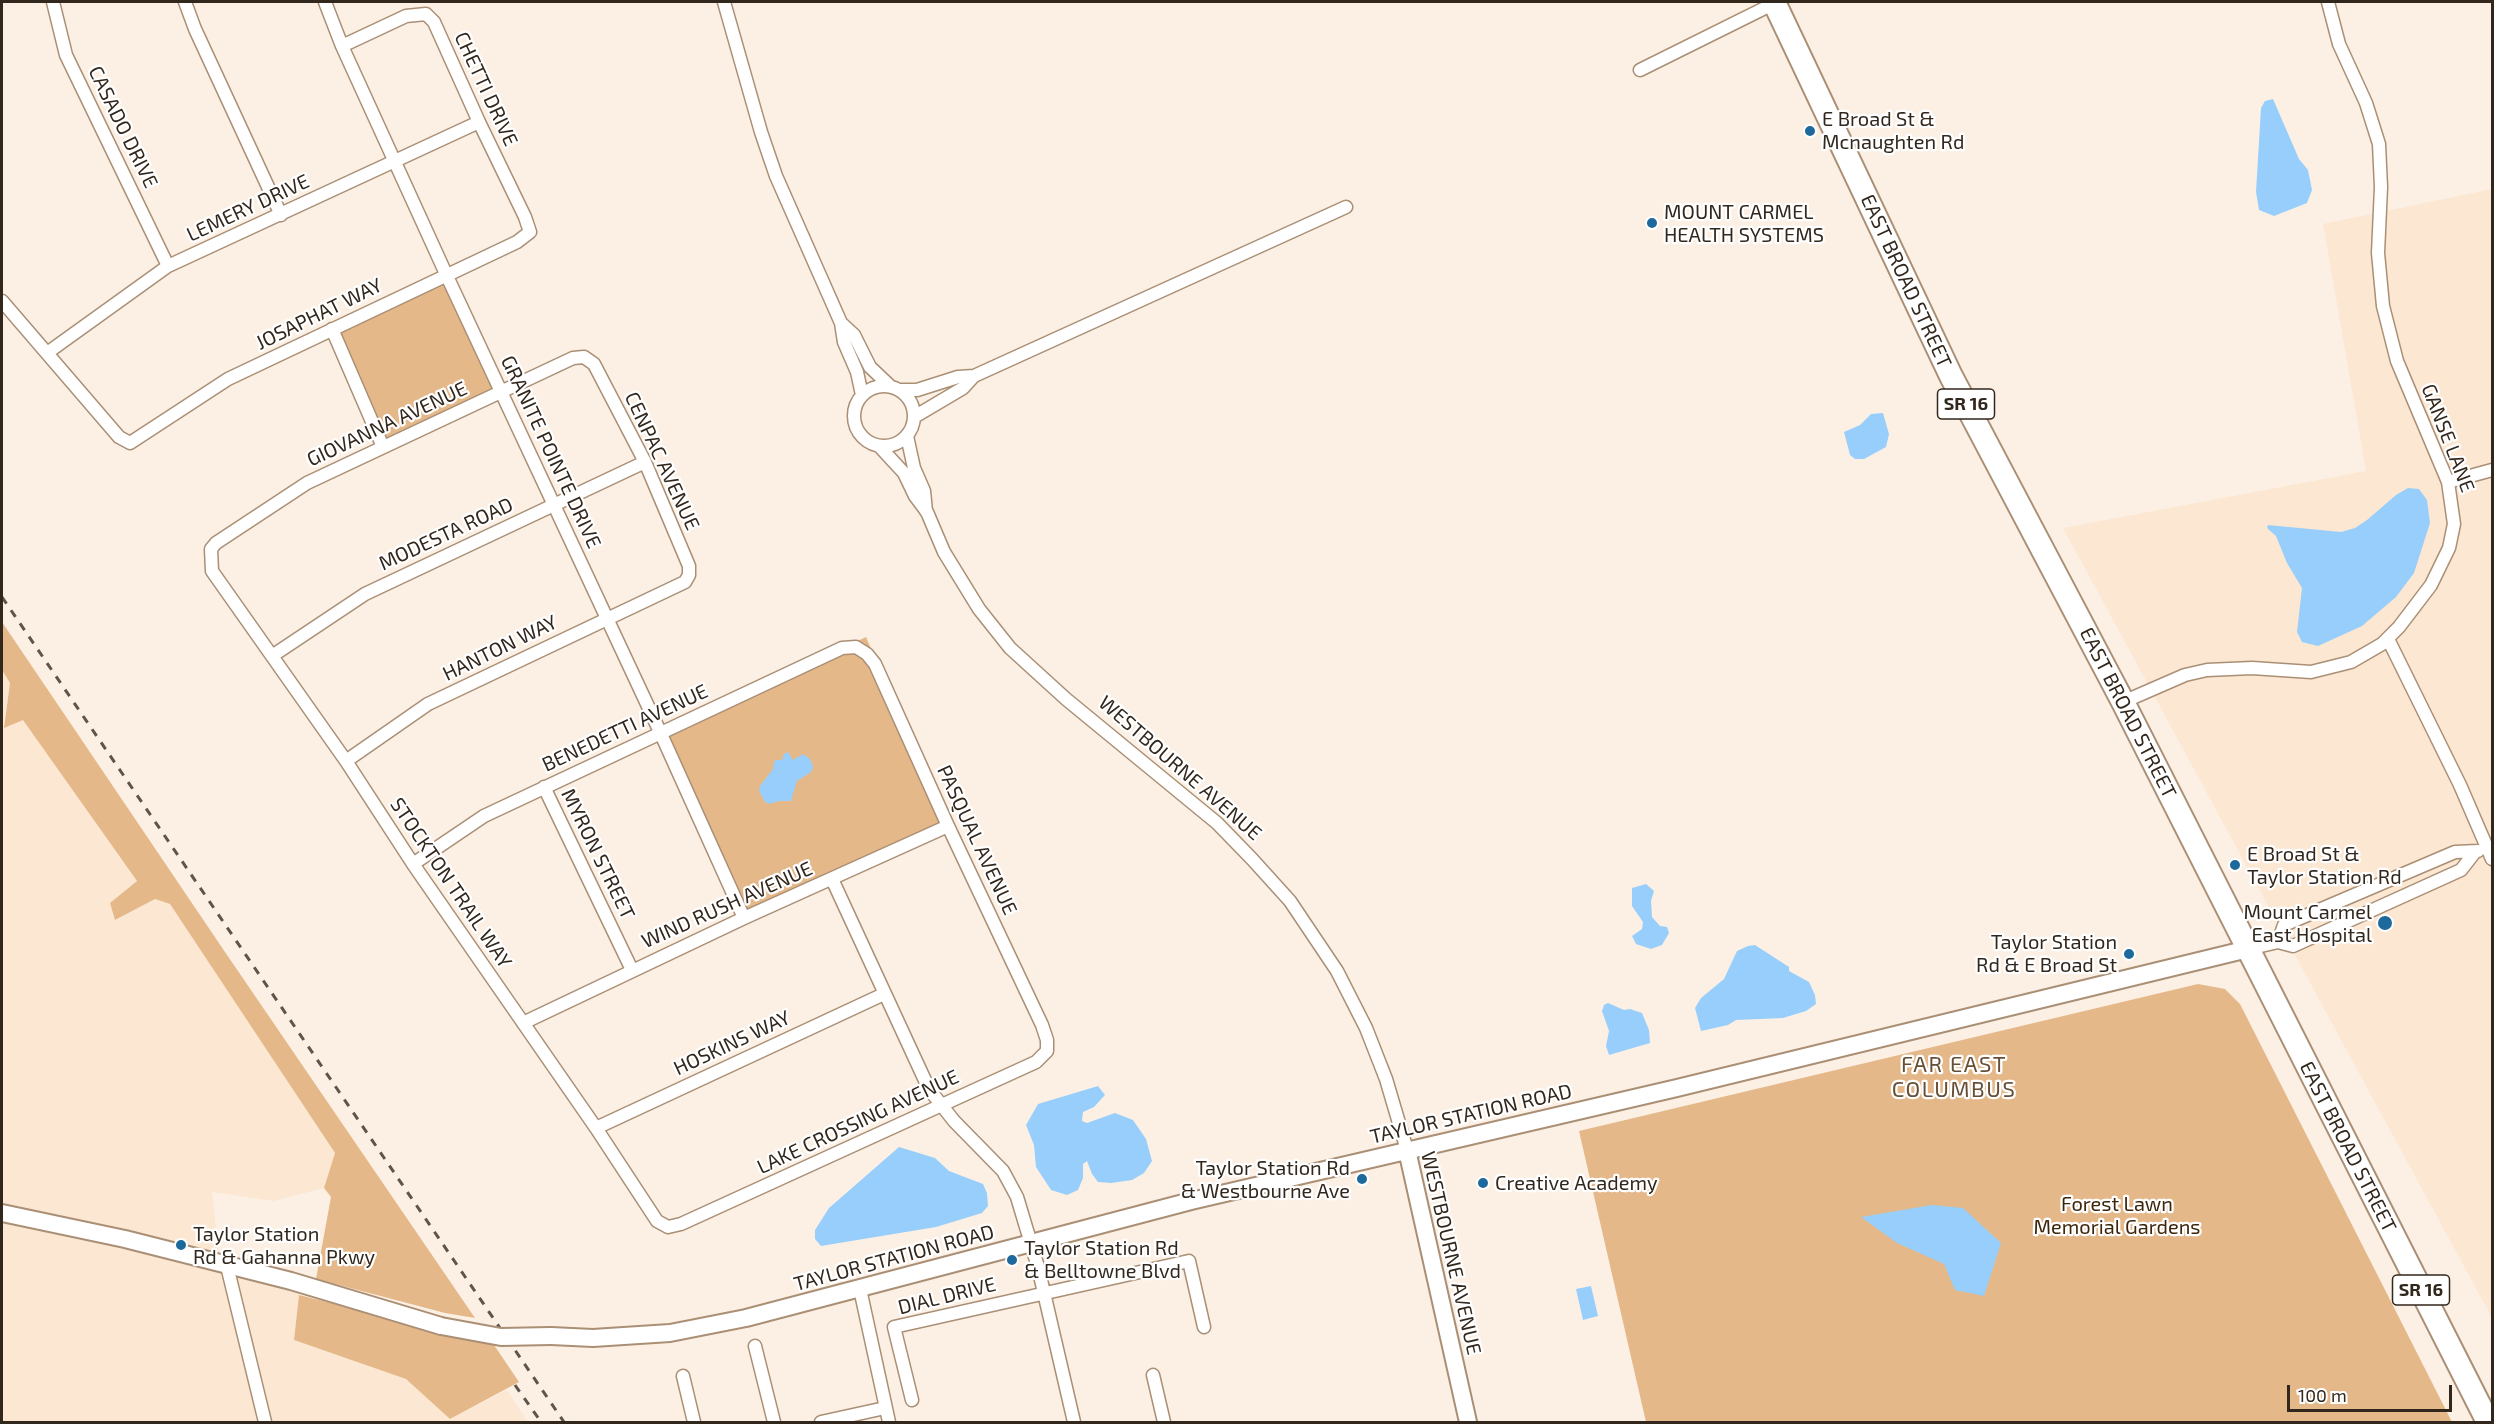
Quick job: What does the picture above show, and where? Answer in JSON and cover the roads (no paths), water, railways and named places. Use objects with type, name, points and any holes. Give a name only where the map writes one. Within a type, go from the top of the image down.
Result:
[{"type":"highway","name":"EAST BROAD STREET","points":[[1777,2],[1951,376],[2123,702],[2488,1422]]},
{"type":"main road","name":"TAYLOR STATION ROAD","points":[[2,1213],[125,1239],[291,1281],[441,1326],[501,1336],[593,1338],[670,1333],[746,1318],[1191,1201],[1677,1088],[2248,949]]},
{"type":"main road","name":"WESTBOURNE AVENUE","points":[[1407,1150],[1468,1422]]},
{"type":"street","name":"CASADO DRIVE","points":[[52,2],[66,55],[168,266]]},
{"type":"street","points":[[185,2],[195,29],[281,215]]},
{"type":"street","name":"GRANITE POINTE DRIVE","points":[[325,2],[342,46],[446,274],[661,734],[744,918]]},
{"type":"street","points":[[724,2],[776,176],[840,323],[844,342],[857,372],[862,395]]},
{"type":"street","points":[[1641,70],[1777,2]]},
{"type":"street","name":"GANSE LANE","points":[[2123,702],[2185,675],[2207,670],[2253,668],[2311,672],[2334,668],[2364,656],[2388,639],[2415,607],[2444,561],[2454,524],[2448,482],[2397,361],[2386,323],[2378,253],[2381,187],[2379,144],[2366,103],[2339,44],[2328,2]]},
{"type":"street","name":"CHETTI DRIVE","points":[[342,46],[406,16],[426,14],[434,22],[530,232]]},
{"type":"street","name":"LEMERY DRIVE","points":[[47,353],[168,266],[479,122]]},
{"type":"street","points":[[840,323],[854,335],[870,367],[895,388],[908,397],[914,417],[907,436],[900,443],[880,447],[863,438],[857,431],[854,412],[862,395],[870,389],[895,388],[917,390],[958,377],[974,376],[1346,207]]},
{"type":"street","name":"JOSAPHAT WAY","points":[[47,353],[118,437],[130,443],[228,379],[517,242],[530,232]]},
{"type":"street","points":[[2,301],[47,353]]},
{"type":"street","points":[[333,329],[383,447]]},
{"type":"street","name":"GIOVANNA AVENUE","points":[[216,543],[307,483],[573,358],[584,357]]},
{"type":"street","name":"CENPAC AVENUE","points":[[584,357],[594,364],[645,462],[689,566],[689,575],[680,586]]},
{"type":"street","points":[[914,417],[963,388],[974,376]]},
{"type":"street","name":"WESTBOURNE AVENUE","points":[[907,436],[914,468],[924,491],[927,513]]},
{"type":"street","name":"WESTBOURNE AVENUE","points":[[880,447],[904,473],[915,496],[927,513],[944,552],[979,609],[1010,648],[1066,699],[1216,824],[1252,858],[1290,902],[1337,971],[1366,1028],[1386,1079],[1407,1150]]},
{"type":"street","name":"MODESTA ROAD","points":[[272,656],[365,594],[645,462]]},
{"type":"street","points":[[2448,482],[2493,470]]},
{"type":"street","name":"STOCKTON TRAIL WAY","points":[[216,543],[211,549],[212,571],[346,761],[413,864],[596,1128],[657,1221],[669,1227],[681,1224]]},
{"type":"street","name":"HANTON WAY","points":[[346,761],[428,704],[607,618],[680,586]]},
{"type":"street","points":[[2388,639],[2460,785],[2490,855]]},
{"type":"street","name":"BENEDETTI AVENUE","points":[[413,864],[484,816],[544,787],[842,648],[862,649]]},
{"type":"street","name":"PASQUAL AVENUE","points":[[862,649],[875,664],[1042,1025],[1047,1040],[1047,1051]]},
{"type":"street","name":"MYRON STREET","points":[[544,787],[632,970]]},
{"type":"street","name":"WIND RUSH AVENUE","points":[[523,1023],[744,918],[948,826]]},
{"type":"street","points":[[2278,942],[2284,925],[2456,852],[2490,855]]},
{"type":"street","points":[[2248,949],[2278,942],[2293,946],[2461,870],[2475,852]]},
{"type":"street","points":[[832,879],[929,1089],[941,1106],[1003,1171],[1017,1197],[1032,1242],[1074,1422]]},
{"type":"street","name":"HOSKINS WAY","points":[[596,1128],[884,994]]},
{"type":"street","name":"LAKE CROSSING AVENUE","points":[[681,1224],[1036,1062],[1047,1051]]},
{"type":"street","name":"DIAL DRIVE","points":[[912,1400],[894,1327],[1189,1261],[1204,1327]]},
{"type":"street","points":[[227,1266],[265,1422]]},
{"type":"street","points":[[860,1289],[889,1422]]},
{"type":"street","points":[[755,1346],[774,1422]]},
{"type":"street","points":[[1153,1375],[1164,1422]]},
{"type":"street","points":[[683,1376],[694,1422]]},
{"type":"street","points":[[821,1422],[885,1408]]},
{"type":"water","points":[[2273,99],[2299,159],[2308,170],[2312,190],[2307,203],[2274,216],[2259,210],[2256,192],[2261,108],[2265,101]]},
{"type":"water","points":[[1883,413],[1889,434],[1886,447],[1864,459],[1855,459],[1850,455],[1844,432],[1860,425],[1871,414]]},
{"type":"water","points":[[2408,488],[2419,489],[2427,500],[2430,523],[2414,573],[2396,597],[2362,626],[2318,646],[2302,642],[2297,632],[2302,588],[2287,563],[2276,536],[2267,528],[2268,525],[2341,532],[2355,528]]},
{"type":"water","points":[[788,752],[793,760],[803,754],[810,759],[813,767],[811,772],[797,781],[791,801],[778,801],[770,804],[765,802],[759,791],[760,786],[773,769],[774,762],[782,760],[784,754]]},
{"type":"water","points":[[1646,884],[1654,891],[1651,901],[1652,917],[1660,926],[1667,927],[1669,933],[1662,945],[1651,949],[1636,944],[1632,936],[1642,929],[1643,922],[1632,906],[1632,888]]},
{"type":"water","points":[[1755,945],[1789,967],[1789,971],[1809,982],[1816,1004],[1806,1011],[1783,1018],[1736,1020],[1728,1025],[1701,1031],[1695,1008],[1701,998],[1724,979],[1737,951]]},
{"type":"water","points":[[1608,1003],[1624,1010],[1630,1009],[1642,1013],[1649,1030],[1650,1043],[1609,1055],[1606,1046],[1609,1031],[1602,1011],[1604,1005]]},
{"type":"water","points":[[1098,1086],[1105,1095],[1094,1107],[1083,1112],[1082,1121],[1087,1123],[1115,1113],[1133,1120],[1146,1139],[1152,1161],[1144,1173],[1132,1180],[1111,1183],[1098,1182],[1087,1161],[1083,1164],[1083,1178],[1078,1190],[1067,1195],[1051,1190],[1036,1167],[1034,1145],[1026,1125],[1038,1104]]},
{"type":"water","points":[[899,1147],[935,1158],[949,1171],[983,1184],[987,1193],[988,1206],[982,1213],[936,1227],[821,1246],[815,1239],[815,1230],[829,1208]]},
{"type":"water","points":[[1932,1205],[1963,1208],[2001,1243],[1984,1296],[1955,1290],[1944,1264],[1897,1243],[1861,1217]]},
{"type":"water","points":[[1591,1286],[1598,1316],[1583,1320],[1576,1289]]},
{"type":"railway","points":[[2,597],[564,1422]]},
{"type":"railway","points":[[515,1385],[541,1422]]},
{"type":"place","name":"E Broad St & Mcnaughten Rd","points":[[1810,131]]},
{"type":"place","name":"MOUNT CARMEL HEALTH SYSTEMS","points":[[1652,223]]},
{"type":"place","name":"E Broad St & Taylor Station Rd","points":[[2235,865]]},
{"type":"place","name":"Mount Carmel East Hospital","points":[[2385,923]]},
{"type":"place","name":"Taylor Station Rd & E Broad St","points":[[2129,954]]},
{"type":"place","name":"Taylor Station Rd & Westbourne Ave","points":[[1362,1179]]},
{"type":"place","name":"Creative Academy","points":[[1483,1183]]},
{"type":"place","name":"Taylor Station Rd & Gahanna Pkwy","points":[[181,1245]]},
{"type":"place","name":"Taylor Station Rd & Belltowne Blvd","points":[[1012,1260]]},
{"type":"district","name":"FAR EAST COLUMBUS","points":[[1954,1078]]},
{"type":"park label","name":"Forest Lawn Memorial Gardens","points":[[2117,1216]]}]
